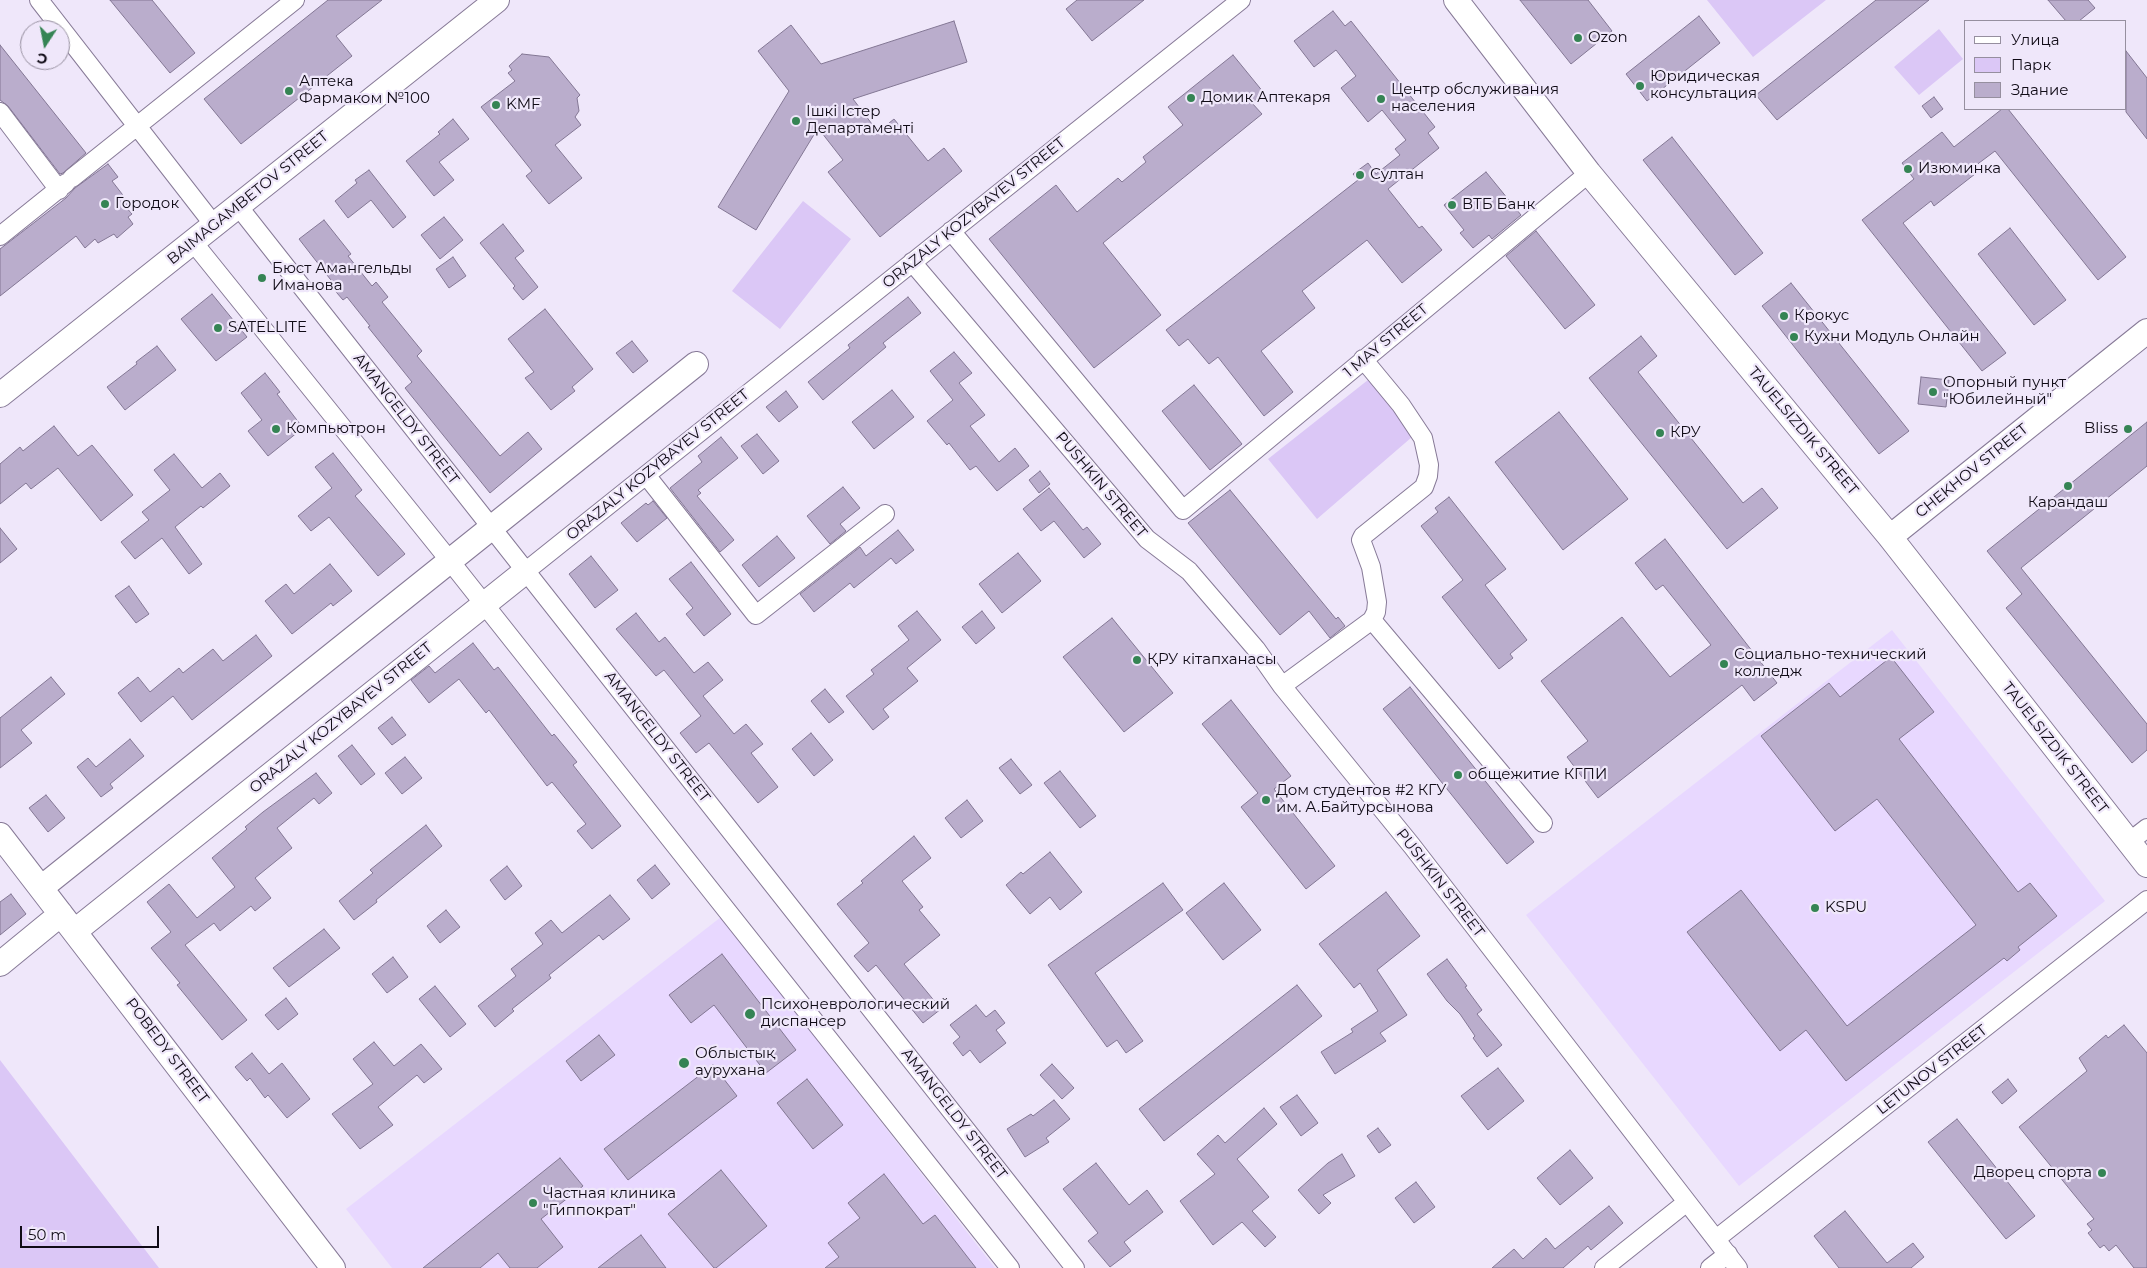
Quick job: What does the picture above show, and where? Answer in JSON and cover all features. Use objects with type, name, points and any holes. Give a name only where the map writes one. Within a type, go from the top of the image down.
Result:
[{"type":"street","points":[[39,0],[214,225]]},
{"type":"street","points":[[0,236],[295,0]]},
{"type":"street","name":"BAIMAGAMBETOV STREET","points":[[0,395],[497,0]]},
{"type":"street","name":"ORAZALY KOZYBAYEV STREET","points":[[0,964],[68,922],[484,604],[1241,0]]},
{"type":"street","name":"TAUELSІZDІK STREET","points":[[1456,0],[1589,173],[2138,835],[2147,865]]},
{"type":"street","points":[[0,112],[66,184]]},
{"type":"street","name":"1 MAY STREET","points":[[951,231],[1182,510],[1589,173]]},
{"type":"street","name":"AMANGELDY STREET","points":[[238,206],[1075,1268]]},
{"type":"street","points":[[193,242],[450,561],[1010,1268]]},
{"type":"street","name":"PUSHKIN STREET","points":[[912,262],[1147,539],[1189,571],[1256,649],[1282,686],[1412,846],[1733,1261]]},
{"type":"street","name":"CHEKHOV STREET","points":[[1890,537],[2147,331]]},
{"type":"street","points":[[1282,686],[1372,620],[1376,612],[1377,602],[1371,567],[1360,540],[1424,487],[1428,476],[1429,465],[1423,438],[1401,405],[1363,360]]},
{"type":"street","points":[[41,888],[696,364]]},
{"type":"street","points":[[646,475],[756,615],[885,514]]},
{"type":"street","points":[[1372,620],[1543,823]]},
{"type":"street","name":"POBEDY STREET","points":[[0,835],[334,1268]]},
{"type":"street","name":"LETUNOV STREET","points":[[1716,1239],[2147,900]]},
{"type":"street","points":[[1604,1268],[1687,1202]]},
{"type":"street","points":[[1710,1268],[1733,1261]]},
{"type":"shaded area","name":"KSPU","points":[[1892,630],[2105,901],[1739,1186],[1526,915]]},
{"type":"shaded area","name":"Облыстық аурухана","points":[[721,917],[995,1268],[392,1268],[346,1209]]},
{"type":"green space","points":[[1707,0],[1826,0],[1753,57]]},
{"type":"green space","points":[[1939,29],[1963,59],[1919,95],[1894,67]]},
{"type":"green space","points":[[803,201],[851,239],[780,329],[732,291]]},
{"type":"green space","points":[[1373,376],[1412,437],[1317,519],[1268,459]]},
{"type":"green space","points":[[0,1060],[159,1268],[0,1268]]},
{"type":"building","points":[[110,0],[152,0],[195,53],[170,73]]},
{"type":"building","points":[[328,0],[382,0],[336,36],[352,56],[241,144],[204,99]]},
{"type":"building","points":[[1077,0],[1144,0],[1092,41],[1066,9]]},
{"type":"building","points":[[1520,0],[1588,0],[1612,31],[1571,64]]},
{"type":"building","points":[[1876,0],[1929,0],[1777,120],[1756,95]]},
{"type":"building","points":[[2048,0],[2088,0],[2095,8],[2080,20],[2065,20]]},
{"type":"building","points":[[1333,11],[1345,26],[1351,21],[1435,127],[1428,133],[1439,148],[1388,189],[1419,228],[1422,226],[1442,250],[1402,283],[1367,240],[1302,291],[1315,308],[1261,351],[1293,392],[1264,416],[1218,357],[1209,364],[1188,339],[1179,346],[1166,330],[1358,180],[1353,174],[1368,163],[1376,174],[1400,155],[1395,149],[1406,140],[1382,110],[1368,122],[1341,88],[1356,76],[1336,50],[1314,67],[1294,41]]},
{"type":"building","points":[[1699,16],[1720,43],[1647,101],[1626,74]]},
{"type":"building","name":"Ішкі Істер Департаменті","points":[[954,21],[967,62],[853,99],[878,132],[894,119],[928,161],[944,148],[962,171],[880,237],[828,172],[843,160],[818,128],[756,230],[718,207],[789,91],[758,51],[791,25],[821,64]]},
{"type":"building","points":[[0,45],[86,153],[63,173],[60,174],[8,106],[0,100]]},
{"type":"building","points":[[2127,52],[2147,78],[2147,139],[2126,112]]},
{"type":"building","points":[[522,54],[549,57],[580,95],[577,98],[579,111],[575,117],[581,125],[555,145],[582,178],[549,204],[526,176],[532,171],[481,107],[515,81],[508,73],[512,70],[509,66]]},
{"type":"building","points":[[1233,55],[1264,93],[1252,103],[1262,114],[1103,243],[1161,315],[1094,368],[989,239],[1056,185],[1077,212],[1118,178],[1122,182],[1146,162],[1143,157],[1183,125],[1168,107]]},
{"type":"building","points":[[1934,97],[1943,109],[1931,118],[1922,106]]},
{"type":"building","points":[[2001,110],[2009,110],[2126,257],[2098,280],[1995,151],[1971,169],[1975,174],[1934,206],[1931,201],[1903,223],[2006,353],[1982,371],[1862,220],[1914,179],[1902,163],[1942,132],[1954,147]]},
{"type":"building","points":[[453,119],[469,139],[439,162],[454,180],[434,196],[406,161],[440,134],[438,132]]},
{"type":"building","points":[[1672,137],[1763,253],[1735,275],[1643,160]]},
{"type":"building","points":[[108,164],[118,177],[112,181],[129,203],[125,206],[132,214],[128,217],[133,224],[117,238],[114,234],[98,243],[95,239],[85,248],[76,236],[0,296],[0,249],[66,198],[75,188]]},
{"type":"building","points":[[369,170],[406,217],[393,228],[371,200],[348,218],[335,201],[357,183],[355,180]]},
{"type":"building","points":[[1486,172],[1521,215],[1492,239],[1489,235],[1473,248],[1460,233],[1464,230],[1444,205]]},
{"type":"building","points":[[444,217],[463,240],[440,259],[421,235]]},
{"type":"building","points":[[324,220],[351,254],[348,256],[372,286],[376,282],[388,297],[382,302],[422,351],[417,356],[500,456],[528,432],[542,449],[490,493],[405,388],[412,382],[368,327],[370,326],[347,297],[343,300],[331,286],[334,284],[299,239]]},
{"type":"building","points":[[503,224],[524,251],[515,258],[538,287],[523,300],[513,288],[515,286],[480,243]]},
{"type":"building","points":[[2010,228],[2066,300],[2034,325],[1978,254]]},
{"type":"building","points":[[1536,231],[1595,305],[1565,329],[1506,256]]},
{"type":"building","points":[[453,257],[466,276],[449,288],[436,269]]},
{"type":"building","points":[[1791,283],[1909,431],[1879,454],[1762,306]]},
{"type":"building","points":[[212,294],[247,337],[216,361],[181,319]]},
{"type":"building","points":[[908,297],[921,313],[883,343],[886,347],[823,400],[808,382],[850,348],[848,345]]},
{"type":"building","points":[[545,309],[593,369],[572,387],[575,391],[551,410],[525,378],[534,372],[508,339]]},
{"type":"building","name":"КРУ","points":[[1641,336],[1657,356],[1638,372],[1743,503],[1762,488],[1778,508],[1727,549],[1589,378]]},
{"type":"building","points":[[632,341],[648,361],[633,373],[616,353]]},
{"type":"building","points":[[157,346],[176,370],[125,410],[107,387]]},
{"type":"building","points":[[954,352],[972,373],[959,383],[985,415],[970,426],[999,462],[1015,448],[1029,466],[997,491],[976,466],[970,470],[949,443],[947,445],[927,421],[953,400],[930,371]]},
{"type":"building","points":[[265,373],[280,392],[277,394],[303,428],[268,456],[248,431],[262,420],[241,393]]},
{"type":"building","name":"Опорный пункт \"Юбилейный\"","points":[[1921,377],[1949,380],[1946,407],[1918,404]]},
{"type":"building","points":[[1194,385],[1242,444],[1210,470],[1162,411]]},
{"type":"building","points":[[892,390],[914,417],[874,449],[852,422]]},
{"type":"building","points":[[786,391],[798,407],[779,422],[766,407]]},
{"type":"building","points":[[1559,412],[1628,499],[1563,550],[1495,462]]},
{"type":"building","points":[[2147,422],[2147,466],[2021,568],[2147,724],[2147,750],[2132,763],[2006,608],[2022,594],[1987,551]]},
{"type":"building","points":[[54,426],[78,456],[92,445],[133,495],[101,521],[58,468],[31,489],[26,483],[0,504],[0,464],[20,447],[23,451]]},
{"type":"building","points":[[757,434],[779,461],[763,474],[741,446]]},
{"type":"building","points":[[721,437],[738,458],[698,490],[701,493],[697,496],[734,540],[720,552],[670,488],[702,462],[698,456]]},
{"type":"building","points":[[333,453],[362,490],[355,496],[405,554],[378,576],[329,517],[311,531],[298,516],[332,488],[315,467]]},
{"type":"building","points":[[174,454],[202,488],[220,473],[230,486],[203,508],[201,506],[175,527],[202,564],[189,574],[162,538],[135,559],[121,542],[149,520],[142,512],[170,490],[154,470]]},
{"type":"building","points":[[1040,471],[1050,484],[1039,493],[1029,480]]},
{"type":"building","points":[[843,487],[860,508],[840,524],[846,531],[830,544],[807,516]]},
{"type":"building","points":[[1049,488],[1083,530],[1087,527],[1101,544],[1084,558],[1054,521],[1041,531],[1023,509]]},
{"type":"building","points":[[1230,490],[1336,619],[1338,617],[1345,626],[1330,638],[1309,611],[1280,635],[1188,523]]},
{"type":"building","points":[[1449,497],[1506,569],[1485,585],[1527,640],[1510,654],[1513,658],[1499,669],[1442,597],[1463,580],[1421,526],[1438,512],[1435,508]]},
{"type":"building","points":[[653,501],[667,518],[637,542],[621,523],[646,503],[648,505]]},
{"type":"building","points":[[0,528],[17,549],[0,563]]},
{"type":"building","points":[[898,530],[914,550],[896,564],[891,558],[854,588],[850,583],[814,612],[800,594],[860,547],[866,556]]},
{"type":"building","points":[[777,536],[795,558],[759,587],[742,565]]},
{"type":"building","name":"Социально-технический колледж","points":[[1665,539],[1777,683],[1754,701],[1742,685],[1598,798],[1567,757],[1588,741],[1541,681],[1622,617],[1670,677],[1711,645],[1663,585],[1656,590],[1635,563]]},
{"type":"building","points":[[1018,553],[1041,581],[1002,613],[979,584]]},
{"type":"building","points":[[591,556],[618,590],[595,608],[569,574]]},
{"type":"building","points":[[691,562],[731,614],[704,636],[686,614],[693,608],[669,579]]},
{"type":"building","points":[[330,564],[352,591],[333,606],[331,603],[292,634],[265,601],[286,584],[294,594]]},
{"type":"building","points":[[129,586],[149,614],[136,623],[115,596]]},
{"type":"building","points":[[917,611],[941,640],[907,668],[918,681],[883,709],[889,717],[873,730],[846,696],[874,674],[871,670],[909,640],[898,626]]},
{"type":"building","points":[[982,611],[995,628],[976,644],[962,627]]},
{"type":"building","points":[[636,613],[659,642],[665,637],[694,673],[708,662],[723,680],[703,696],[734,734],[746,724],[763,744],[751,753],[778,787],[758,803],[709,743],[696,753],[680,733],[701,716],[664,670],[656,676],[616,629]]},
{"type":"building","points":[[1112,618],[1173,693],[1124,732],[1063,657]]},
{"type":"building","points":[[256,635],[272,656],[192,720],[173,696],[141,722],[118,693],[138,677],[150,692],[179,668],[183,673],[213,649],[223,661]]},
{"type":"building","points":[[473,643],[494,670],[498,667],[552,736],[554,734],[577,762],[573,765],[621,826],[592,849],[577,831],[586,824],[552,782],[547,786],[489,710],[486,713],[459,679],[429,703],[411,680],[429,666],[435,673]]},
{"type":"building","points":[[1891,657],[1934,712],[1899,739],[2018,892],[2030,883],[2057,916],[2018,947],[2020,950],[2007,961],[2004,958],[1846,1081],[1806,1030],[1780,1051],[1687,932],[1741,890],[1847,1026],[1976,925],[1877,799],[1835,831],[1761,736],[1829,683],[1840,697]]},
{"type":"building","points":[[51,677],[65,694],[21,730],[32,743],[0,768],[0,718]]},
{"type":"building","name":"общежитие КГПИ","points":[[1410,687],[1534,842],[1507,864],[1383,709]]},
{"type":"building","points":[[825,689],[844,712],[829,723],[811,701]]},
{"type":"building","name":"Дом студентов #2 КГУ им. А.Байтурсынова","points":[[1231,700],[1291,776],[1274,789],[1335,866],[1306,889],[1241,807],[1258,793],[1202,724]]},
{"type":"building","points":[[392,717],[406,735],[392,745],[378,728]]},
{"type":"building","points":[[811,733],[833,760],[814,776],[792,749]]},
{"type":"building","points":[[130,739],[144,756],[110,784],[113,788],[101,797],[77,767],[88,758],[96,767]]},
{"type":"building","points":[[352,745],[375,774],[361,785],[338,756]]},
{"type":"building","points":[[405,757],[422,778],[402,794],[385,773]]},
{"type":"building","points":[[1011,759],[1032,785],[1020,794],[999,768]]},
{"type":"building","points":[[1060,771],[1096,816],[1080,828],[1044,783]]},
{"type":"building","points":[[316,773],[332,793],[319,804],[314,798],[277,828],[292,848],[255,878],[271,898],[255,911],[251,906],[220,931],[214,923],[185,945],[247,1020],[222,1040],[177,985],[180,983],[151,948],[171,932],[147,902],[169,884],[197,918],[235,887],[212,858],[247,829],[245,827],[263,812]]},
{"type":"building","points":[[46,795],[65,818],[48,832],[29,808]]},
{"type":"building","points":[[967,800],[983,821],[961,838],[945,818]]},
{"type":"building","points":[[426,825],[442,846],[354,920],[339,901],[373,873],[370,870]]},
{"type":"building","points":[[914,836],[931,858],[902,881],[923,907],[919,910],[940,935],[904,964],[941,1009],[923,1023],[876,965],[868,972],[854,956],[869,943],[837,904]]},
{"type":"building","points":[[1050,852],[1082,892],[1060,910],[1050,897],[1030,914],[1006,885]]},
{"type":"building","points":[[655,865],[670,884],[652,899],[637,880]]},
{"type":"building","points":[[507,866],[522,886],[505,900],[490,880]]},
{"type":"building","points":[[1163,883],[1183,910],[1095,973],[1143,1041],[1126,1053],[1117,1040],[1107,1047],[1048,965]]},
{"type":"building","points":[[1224,883],[1261,930],[1223,960],[1186,913]]},
{"type":"building","points":[[1386,892],[1420,936],[1377,970],[1407,1015],[1380,1033],[1386,1041],[1335,1074],[1321,1052],[1353,1032],[1351,1029],[1378,1011],[1360,983],[1354,988],[1319,944]]},
{"type":"building","points":[[11,894],[26,914],[0,935],[0,902]]},
{"type":"building","points":[[610,895],[630,919],[603,940],[599,935],[549,975],[551,978],[512,1009],[514,1011],[495,1027],[478,1006],[516,976],[511,969],[543,944],[535,933],[551,920],[562,933]]},
{"type":"building","points":[[446,910],[460,927],[440,943],[427,926]]},
{"type":"building","points":[[324,929],[340,948],[289,987],[273,968]]},
{"type":"building","name":"Психоневрологический диспансер","points":[[722,954],[796,1050],[766,1073],[714,1005],[691,1023],[669,995]]},
{"type":"building","points":[[393,957],[408,977],[387,993],[372,974]]},
{"type":"building","points":[[1447,959],[1482,1010],[1477,1014],[1502,1045],[1487,1057],[1473,1038],[1475,1036],[1460,1014],[1447,1001],[1427,974]]},
{"type":"building","points":[[1297,985],[1322,1016],[1164,1141],[1139,1109]]},
{"type":"building","points":[[435,986],[466,1024],[450,1037],[419,999]]},
{"type":"building","points":[[286,998],[298,1014],[278,1030],[265,1015]]},
{"type":"building","points":[[976,1005],[986,1017],[995,1010],[1005,1023],[996,1030],[1006,1043],[980,1063],[970,1050],[963,1056],[953,1043],[960,1037],[950,1025]]},
{"type":"building","name":"Дворец спорта","points":[[2124,1025],[2147,1053],[2147,1268],[2134,1268],[2116,1245],[2109,1251],[2104,1245],[2100,1248],[2088,1233],[2092,1230],[2087,1224],[2094,1219],[2019,1127],[2087,1071],[2079,1058],[2106,1035],[2108,1038]]},
{"type":"building","points":[[599,1035],[615,1055],[581,1081],[566,1061]]},
{"type":"building","points":[[374,1042],[394,1066],[421,1044],[442,1069],[424,1083],[417,1075],[378,1107],[393,1125],[360,1149],[332,1114],[373,1084],[353,1059]]},
{"type":"building","points":[[252,1053],[269,1074],[282,1063],[310,1099],[287,1118],[268,1095],[265,1098],[250,1078],[247,1081],[235,1067]]},
{"type":"building","points":[[1052,1064],[1074,1088],[1062,1099],[1040,1075]]},
{"type":"building","points":[[713,1065],[737,1096],[628,1180],[604,1149]]},
{"type":"building","points":[[1498,1068],[1524,1101],[1488,1130],[1461,1096]]},
{"type":"building","points":[[807,1079],[843,1125],[813,1149],[777,1103]]},
{"type":"building","points":[[2008,1079],[2017,1091],[2002,1104],[1992,1092]]},
{"type":"building","points":[[1297,1095],[1318,1123],[1301,1136],[1280,1107]]},
{"type":"building","points":[[1054,1100],[1070,1119],[1046,1138],[1049,1142],[1025,1157],[1007,1129],[1031,1114],[1033,1116]]},
{"type":"building","points":[[1264,1108],[1277,1124],[1237,1159],[1269,1197],[1252,1211],[1276,1237],[1265,1247],[1242,1222],[1213,1245],[1180,1201],[1215,1174],[1197,1154],[1218,1135],[1225,1143]]},
{"type":"building","points":[[1957,1119],[2035,1216],[2006,1239],[1928,1142]]},
{"type":"building","points":[[1378,1128],[1391,1145],[1379,1153],[1367,1136]]},
{"type":"building","points":[[1570,1150],[1593,1178],[1560,1205],[1537,1178]]},
{"type":"building","points":[[1342,1154],[1355,1176],[1323,1195],[1331,1203],[1319,1214],[1298,1190],[1328,1163]]},
{"type":"building","name":"Частная клиника \"Гиппократ\"","points":[[560,1158],[583,1186],[541,1219],[563,1247],[537,1268],[510,1268],[498,1253],[480,1268],[423,1268]]},
{"type":"building","points":[[1096,1163],[1129,1205],[1147,1190],[1163,1212],[1124,1242],[1131,1251],[1110,1267],[1088,1241],[1098,1233],[1063,1189]]},
{"type":"building","points":[[721,1170],[767,1226],[714,1268],[668,1214]]},
{"type":"building","points":[[884,1174],[923,1224],[935,1215],[976,1268],[825,1268],[839,1257],[828,1243],[860,1218],[848,1203]]},
{"type":"building","points":[[1416,1182],[1435,1207],[1414,1223],[1395,1198]]},
{"type":"building","points":[[1609,1206],[1623,1223],[1591,1250],[1588,1246],[1563,1268],[1492,1268],[1514,1249],[1523,1259],[1546,1238],[1555,1249]]},
{"type":"building","points":[[1845,1211],[1887,1263],[1913,1243],[1924,1257],[1911,1268],[1839,1268],[1814,1236]]},
{"type":"building","points":[[641,1235],[666,1268],[598,1268],[621,1250]]},
{"type":"place","name":"Ozon","points":[[1578,38]]},
{"type":"place","name":"Юридическая консультация","points":[[1640,86]]},
{"type":"place","name":"Аптека Фармаком №100","points":[[289,91]]},
{"type":"place","name":"Домик Аптекаря","points":[[1191,98]]},
{"type":"place","name":"Центр обслуживания населения","points":[[1381,99]]},
{"type":"place","name":"KMF","points":[[496,105]]},
{"type":"place","name":"Ішкі Істер Департаменті","points":[[796,121]]},
{"type":"place","name":"Изюминка","points":[[1908,169]]},
{"type":"place","name":"Султан","points":[[1360,175]]},
{"type":"place","name":"Городок","points":[[105,204]]},
{"type":"place","name":"ВТБ Банк","points":[[1452,205]]},
{"type":"place","name":"Бюст Амангельды Иманова","points":[[262,278]]},
{"type":"place","name":"Крокус","points":[[1784,316]]},
{"type":"place","name":"SATELLITE","points":[[218,328]]},
{"type":"place","name":"Кухни Модуль Онлайн","points":[[1794,337]]},
{"type":"place","name":"Опорный пункт \"Юбилейный\"","points":[[1933,392]]},
{"type":"place","name":"Компьютрон","points":[[276,429]]},
{"type":"place","name":"Bliss","points":[[2128,429]]},
{"type":"place","name":"КРУ","points":[[1660,433]]},
{"type":"place","name":"Карандаш","points":[[2068,486]]},
{"type":"place","name":"ҚРУ кітапханасы","points":[[1137,660]]},
{"type":"place","name":"Социально-технический колледж","points":[[1724,664]]},
{"type":"place","name":"общежитие КГПИ","points":[[1458,775]]},
{"type":"place","name":"Дом студентов #2 КГУ им. А.Байтурсынова","points":[[1266,800]]},
{"type":"place","name":"KSPU","points":[[1815,908]]},
{"type":"place","name":"Психоневрологический диспансер","points":[[750,1014]]},
{"type":"place","name":"Облыстық аурухана","points":[[684,1063]]},
{"type":"place","name":"Дворец спорта","points":[[2102,1173]]},
{"type":"place","name":"Частная клиника \"Гиппократ\"","points":[[533,1203]]}]
